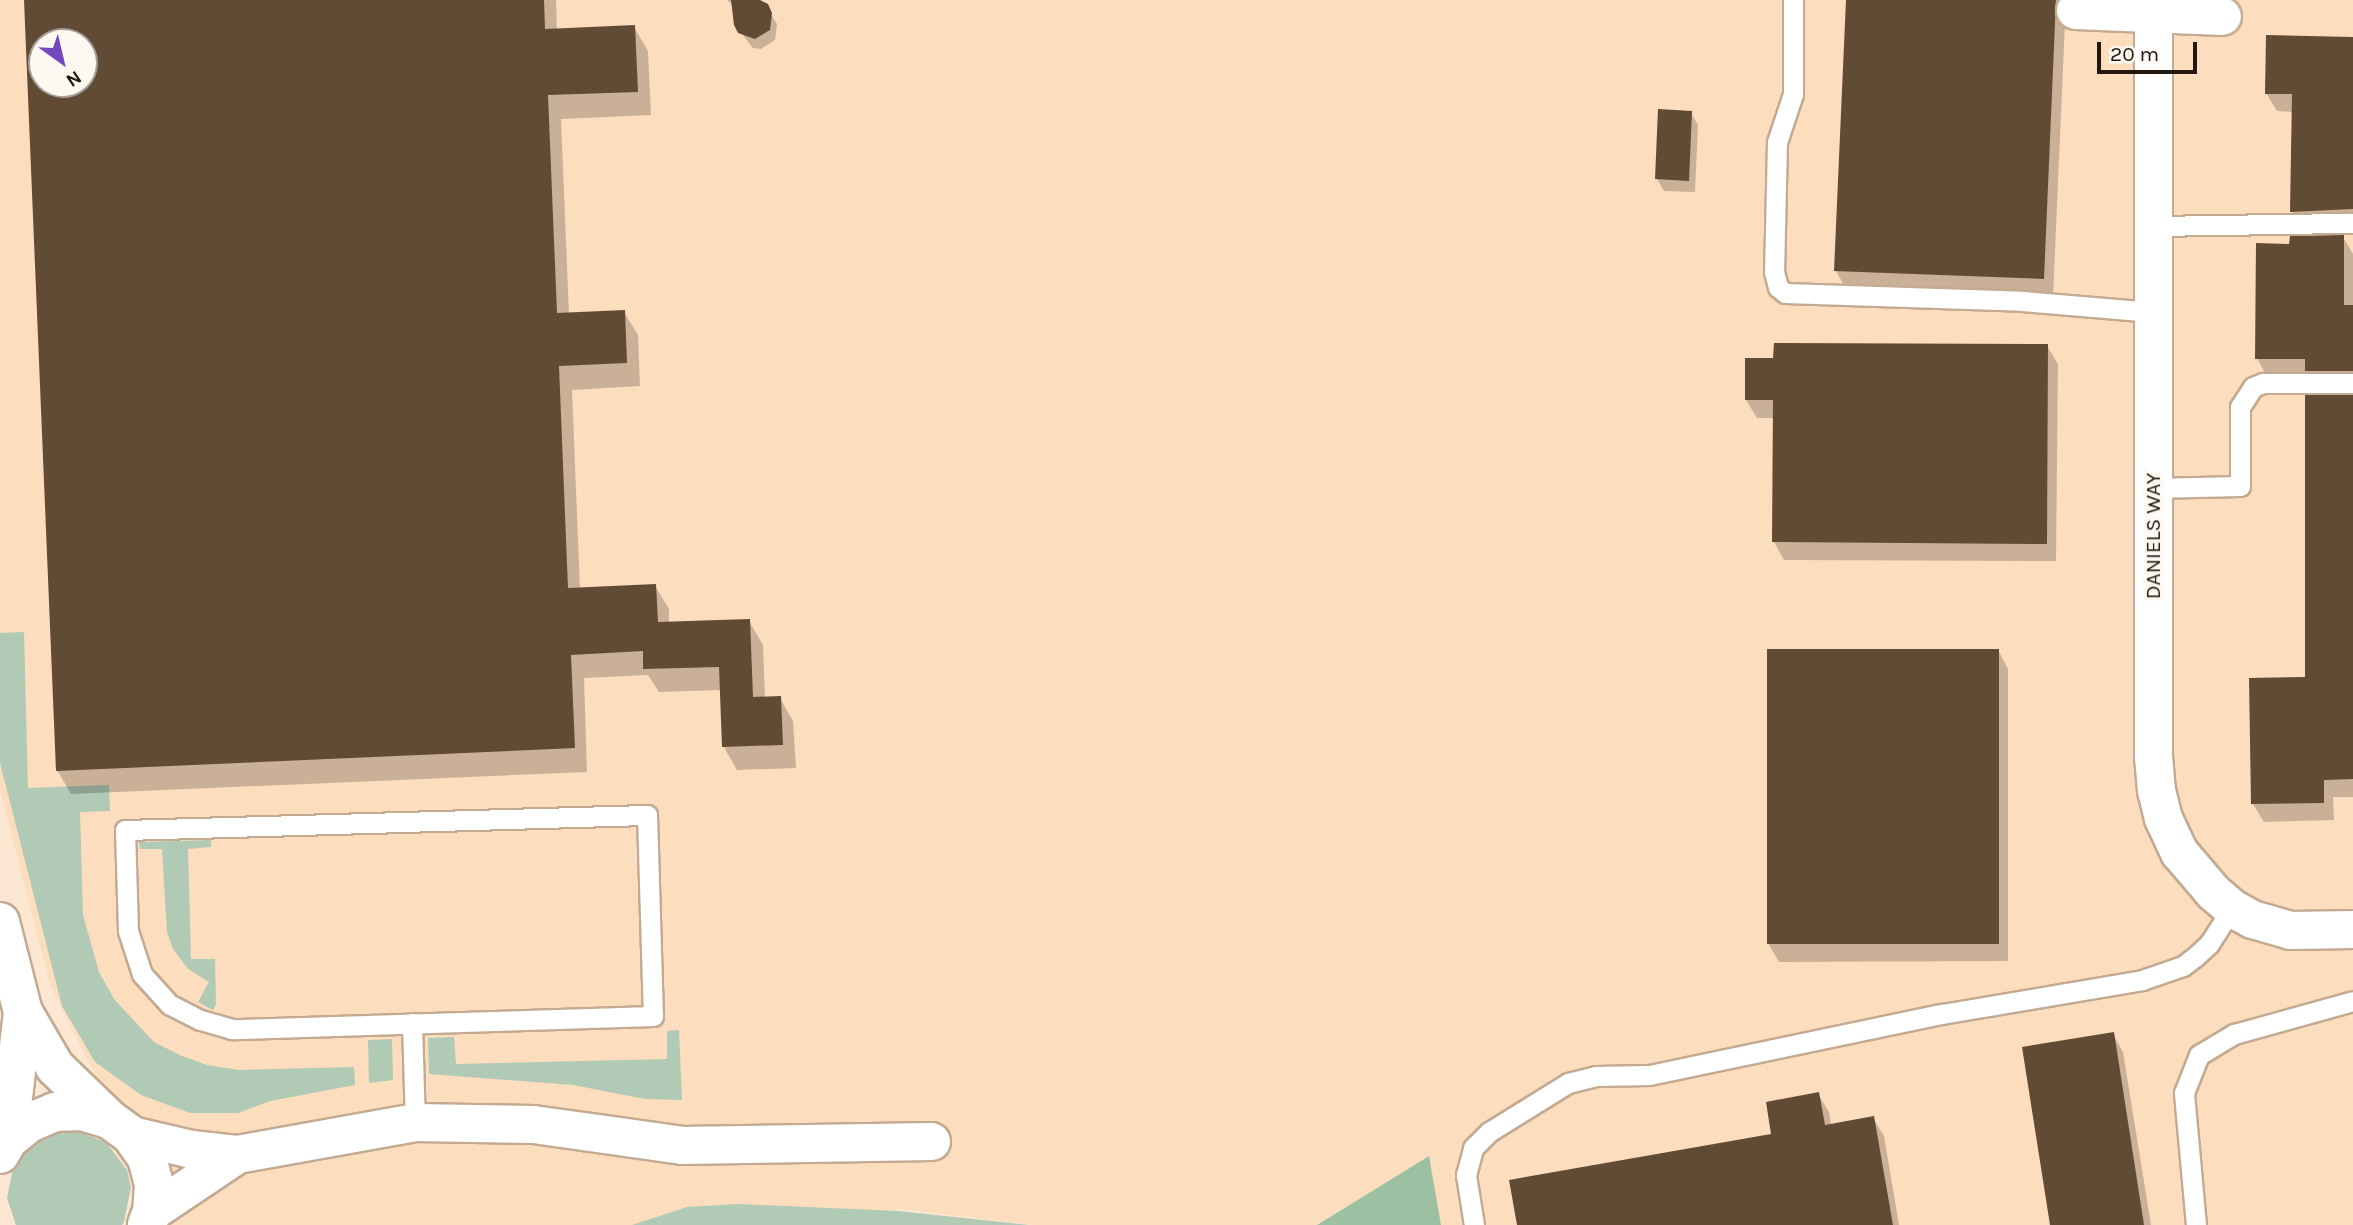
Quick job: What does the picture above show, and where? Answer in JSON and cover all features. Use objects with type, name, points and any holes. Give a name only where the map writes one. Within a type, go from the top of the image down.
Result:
[{"type":"street","points":[[2075,10],[2222,16]]},
{"type":"street","name":"DANIELS WAY","points":[[2153,13],[2156,790],[2163,818],[2179,852],[2213,892],[2232,908],[2252,919],[2290,930],[2353,929]]},
{"type":"street","points":[[0,922],[23,1012],[55,1068],[120,1127],[147,1158],[154,1185],[149,1218]]},
{"type":"street","points":[[4,1147],[23,1012]]},
{"type":"street","points":[[4,1147],[29,1123],[55,1112],[82,1111],[120,1127],[191,1149],[237,1154],[415,1122],[533,1124],[682,1145],[931,1141]]},
{"type":"street","points":[[149,1218],[237,1154]]},
{"type":"lane","points":[[1793,0],[1793,94],[1777,142],[1774,272],[1778,287],[1785,293],[2022,300],[2153,312]]},
{"type":"lane","points":[[2153,226],[2353,223]]},
{"type":"lane","points":[[2153,488],[2240,486],[2240,407],[2253,387],[2263,383],[2353,383]]},
{"type":"lane","points":[[647,815],[653,1016],[412,1023],[232,1029],[200,1020],[170,1005],[142,974],[128,931],[125,830],[647,815]]},
{"type":"lane","points":[[1474,1225],[1466,1175],[1473,1148],[1489,1132],[1568,1083],[1595,1076],[1649,1075],[1942,1014],[2142,981],[2176,969],[2196,956],[2209,944],[2232,908]]},
{"type":"lane","points":[[2196,1225],[2184,1093],[2199,1055],[2234,1034],[2353,1000]]},
{"type":"lane","points":[[412,1023],[415,1122]]},
{"type":"shaded area","points":[[0,0],[2353,0],[2353,1225],[1441,1225],[1428,1156],[1317,1225],[1034,1225],[902,1209],[730,1225],[171,1225],[50,985],[0,790]]},
{"type":"green space","points":[[24,632],[28,788],[109,785],[110,811],[80,812],[83,915],[99,972],[114,999],[154,1042],[207,1065],[239,1070],[354,1067],[355,1085],[270,1101],[238,1113],[190,1113],[141,1095],[95,1062],[62,1006],[0,763],[0,633]]},
{"type":"green space","points":[[211,840],[211,847],[188,849],[191,959],[215,959],[216,1004],[213,1010],[198,1002],[209,982],[188,969],[173,949],[167,932],[162,849],[140,849],[139,842]]},
{"type":"green space","points":[[679,1030],[682,1100],[645,1099],[573,1085],[429,1074],[428,1038],[454,1037],[456,1064],[667,1059],[667,1031]]},
{"type":"green space","points":[[392,1039],[393,1080],[369,1083],[368,1040]]},
{"type":"green space","points":[[73,1130],[106,1142],[127,1170],[131,1187],[124,1222],[122,1225],[16,1225],[7,1198],[14,1163],[25,1149],[39,1138],[55,1132]]},
{"type":"green space","points":[[1429,1156],[1441,1225],[1317,1225]]},
{"type":"green space","points":[[737,1204],[898,1211],[1029,1225],[632,1225],[687,1207]]},
{"type":"building","points":[[24,0],[544,0],[545,29],[635,25],[638,92],[548,95],[557,313],[625,310],[627,363],[559,366],[568,588],[656,584],[658,622],[750,619],[753,697],[781,696],[783,745],[722,747],[719,667],[643,669],[643,651],[571,655],[575,748],[56,771],[28,98],[98,98],[98,28],[28,28],[28,96]]},
{"type":"building","points":[[731,0],[760,0],[768,4],[772,13],[770,30],[755,39],[738,33],[734,25]]},
{"type":"building","points":[[1846,0],[2056,0],[2044,279],[1834,271]]},
{"type":"building","points":[[2266,35],[2353,37],[2353,209],[2290,212],[2292,94],[2265,94]]},
{"type":"building","points":[[1658,109],[1692,111],[1689,181],[1655,179]]},
{"type":"building","points":[[2344,235],[2344,305],[2353,305],[2353,371],[2305,371],[2305,359],[2255,359],[2256,243],[2289,244],[2290,236]]},
{"type":"building","points":[[1774,343],[2048,344],[2047,544],[1772,542],[1773,400],[1745,400],[1745,358],[1773,358]]},
{"type":"building","points":[[2305,395],[2353,395],[2353,779],[2324,780],[2324,803],[2251,804],[2249,678],[2305,677]]},
{"type":"building","points":[[1767,649],[1999,649],[1999,944],[1767,944]]},
{"type":"building","points":[[2114,1032],[2144,1225],[2050,1225],[2022,1047]]},
{"type":"building","points":[[1819,1092],[1825,1125],[1874,1116],[1893,1225],[1517,1225],[1509,1180],[1771,1134],[1766,1102]]}]
